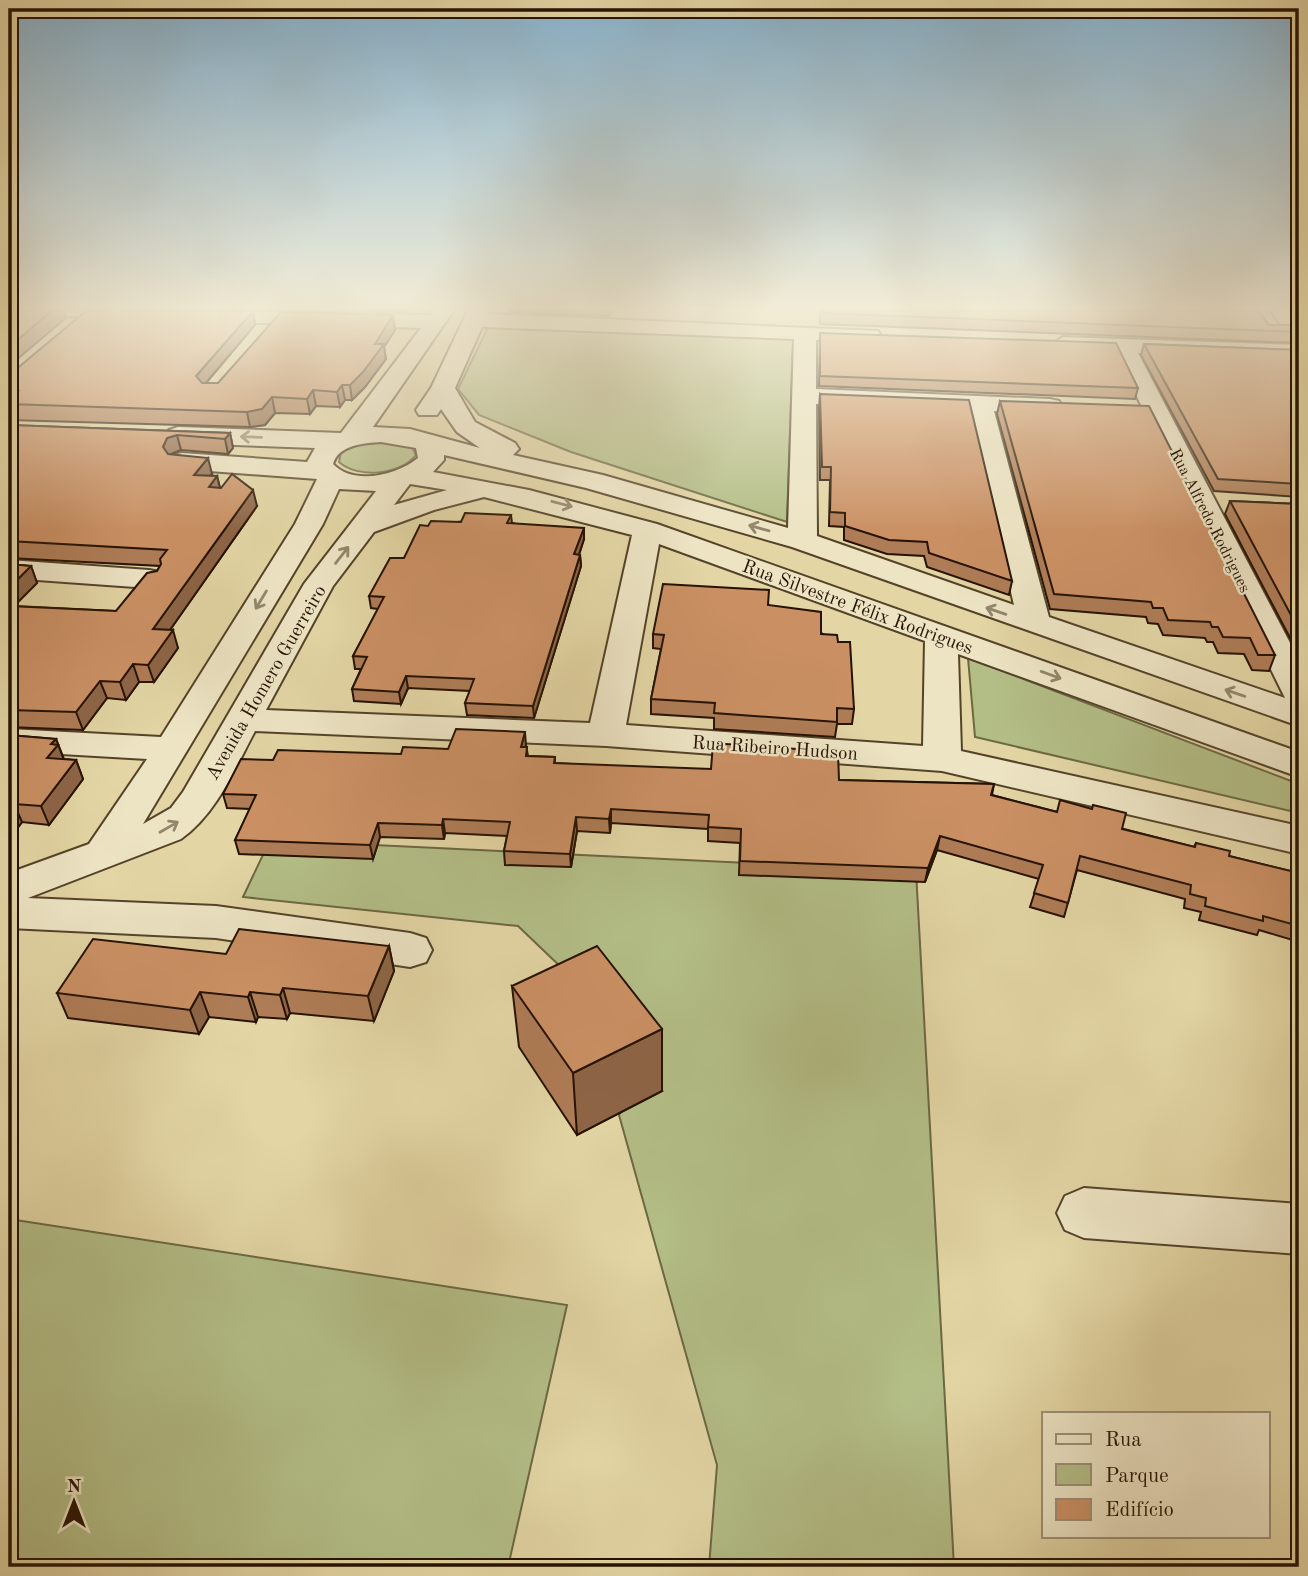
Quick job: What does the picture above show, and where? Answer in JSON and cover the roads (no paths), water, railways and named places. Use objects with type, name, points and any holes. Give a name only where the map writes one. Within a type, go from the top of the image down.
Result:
[{"type":"street","points":[[326,474],[318,465],[324,452],[347,440],[374,410],[393,384]]},
{"type":"street","points":[[423,442],[422,419],[445,384]]},
{"type":"street","points":[[802,541],[806,384]]},
{"type":"street","name":"Rua Alfredo Rodrigues","points":[[1133,384],[1140,409],[1217,503],[1299,693]]},
{"type":"street","points":[[443,388],[455,419],[484,441],[593,481]]},
{"type":"street","points":[[806,396],[1073,407]]},
{"type":"street","points":[[980,403],[1035,624]]},
{"type":"street","points":[[300,439],[338,428],[374,410]]},
{"type":"street","name":"Rua Silvestre Félix Rodrigues","points":[[347,440],[388,435],[423,442],[593,481],[802,541],[1299,715]]},
{"type":"street","points":[[326,474],[253,465],[158,447],[300,439],[347,440]]},
{"type":"street","name":"Avenida Homero Guerreiro","points":[[9,888],[167,830],[185,817],[319,584],[405,477],[431,460],[431,451],[423,442]]},
{"type":"street","points":[[253,465],[296,488],[309,524]]},
{"type":"street","points":[[105,851],[172,749],[309,524],[326,474]]},
{"type":"street","name":"Rua Silvestre Félix Rodrigues","points":[[326,474],[363,483],[405,477],[495,488],[562,503],[647,530],[1299,765]]},
{"type":"street","points":[[366,524],[426,503],[495,488]]},
{"type":"street","points":[[606,735],[647,530]]},
{"type":"street","points":[[9,569],[149,579]]},
{"type":"street","points":[[941,636],[942,759]]},
{"type":"street","name":"Rua Ribeiro Hudson","points":[[242,720],[606,735],[942,759],[1299,840]]},
{"type":"street","points":[[9,740],[172,749]]},
{"type":"street","points":[[9,913],[132,916],[216,922],[410,950]]},
{"type":"street","points":[[1084,1213],[1299,1229]]}]
